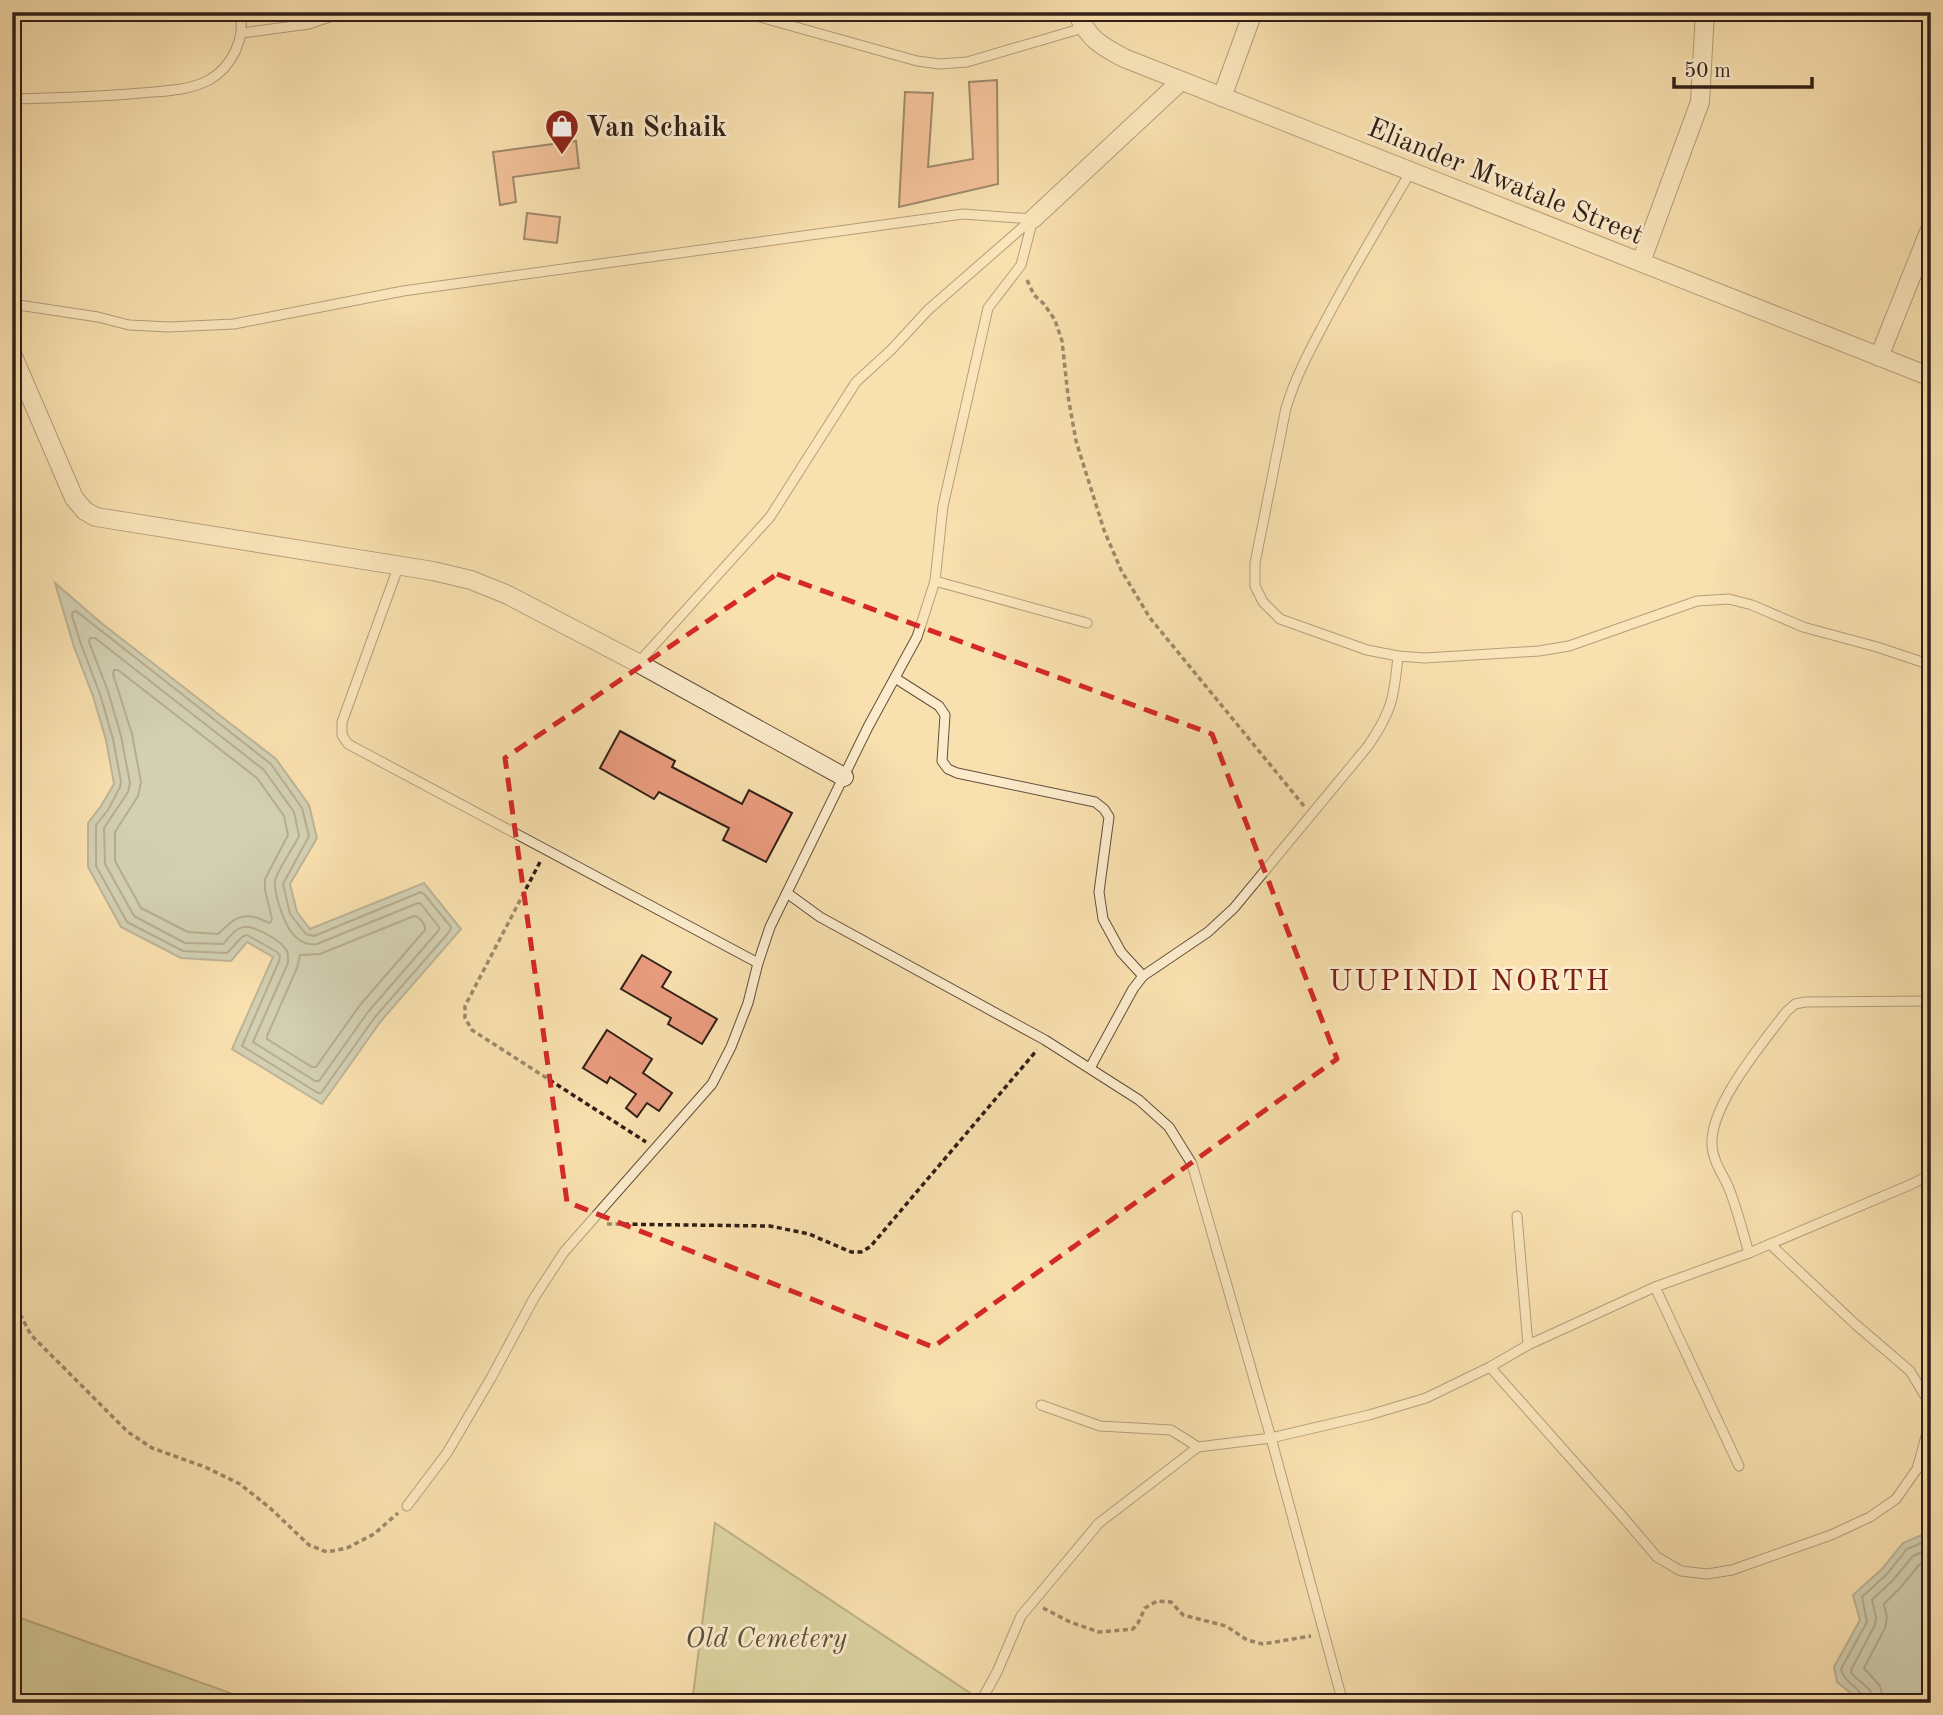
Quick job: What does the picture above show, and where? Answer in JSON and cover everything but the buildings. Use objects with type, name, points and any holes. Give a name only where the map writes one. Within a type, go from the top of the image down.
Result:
[{"type":"street","points":[[1222,97],[1253,12]]},
{"type":"street","points":[[1641,262],[1700,102],[1705,12]]},
{"type":"street","name":"Eliander Mwatale Street","points":[[1080,20],[1100,45],[1124,58],[1931,377]]},
{"type":"street","points":[[1033,219],[1181,81]]},
{"type":"street","points":[[1879,357],[1931,227]]},
{"type":"street","points":[[12,354],[74,498],[85,511],[96,517],[398,565],[471,580],[496,590],[638,663],[844,778]]},
{"type":"lane","points":[[12,99],[97,97],[186,88],[208,80],[224,68],[234,54],[242,33],[240,12]]},
{"type":"lane","points":[[242,33],[309,24],[344,12]]},
{"type":"lane","points":[[743,12],[917,61],[940,64],[967,62],[1080,20]]},
{"type":"lane","points":[[1411,171],[1342,291],[1293,385],[1286,408],[1255,563],[1255,586],[1263,602],[1280,619],[1367,650],[1425,658],[1539,651],[1569,646],[1697,601],[1728,599],[1752,604],[1803,626],[1931,665]]},
{"type":"lane","points":[[12,304],[98,317],[129,326],[234,324],[403,291],[963,214],[1033,219]]},
{"type":"lane","points":[[407,1506],[447,1453],[534,1298],[564,1252],[712,1084],[731,1046],[748,1003],[770,927],[868,727],[917,637],[935,581],[943,506],[988,308],[1021,265],[1033,219]]},
{"type":"lane","points":[[638,663],[770,517],[856,382],[891,350],[928,310],[1033,219]]},
{"type":"lane","points":[[398,565],[342,722],[342,735],[348,744],[758,963]]},
{"type":"lane","points":[[935,581],[1087,623]]},
{"type":"lane","points":[[1090,1068],[1133,989],[1143,976],[1208,932],[1234,908],[1368,746],[1391,708],[1398,656]]},
{"type":"lane","points":[[895,678],[939,706],[945,715],[942,761],[948,769],[1095,802],[1104,809],[1109,817],[1099,892],[1103,919],[1121,951],[1143,976]]},
{"type":"lane","points":[[787,893],[856,938],[1045,1040],[1139,1100],[1169,1127],[1192,1164],[1271,1438],[1343,1703]]},
{"type":"lane","points":[[1749,1253],[1735,1205],[1712,1146],[1715,1123],[1724,1102],[1749,1062],[1795,1004],[1931,1001]]},
{"type":"lane","points":[[980,1703],[997,1672],[1021,1616],[1099,1523],[1198,1447],[1271,1438],[1369,1415],[1426,1398],[1528,1345],[1655,1287],[1749,1253],[1931,1174]]},
{"type":"lane","points":[[1517,1216],[1528,1345]]},
{"type":"lane","points":[[1490,1367],[1657,1557],[1681,1571],[1707,1574],[1732,1570],[1831,1535],[1870,1517],[1895,1499],[1917,1469],[1928,1429],[1927,1399],[1910,1371],[1770,1244]]},
{"type":"lane","points":[[1655,1287],[1739,1466]]},
{"type":"lane","points":[[1041,1405],[1100,1426],[1171,1430],[1198,1447]]},
{"type":"path","points":[[1021,265],[1034,295],[1055,320],[1062,341],[1076,441],[1104,530],[1121,570],[1150,618],[1311,814]]},
{"type":"path","points":[[545,851],[466,1006],[465,1018],[472,1030],[656,1149]]},
{"type":"path","points":[[590,1223],[771,1226],[809,1234],[851,1252],[861,1252],[870,1247],[1045,1040]]},
{"type":"path","points":[[12,1299],[31,1335],[128,1432],[152,1448],[205,1467],[240,1484],[309,1545],[327,1552],[347,1548],[374,1534],[407,1506]]},
{"type":"path","points":[[1032,1602],[1070,1622],[1099,1632],[1133,1629],[1145,1608],[1157,1601],[1171,1602],[1183,1615],[1226,1626],[1247,1640],[1263,1644],[1324,1634]]},
{"type":"highlighted area","points":[[777,574],[1212,734],[1337,1059],[933,1347],[567,1202],[505,758]]},
{"type":"green space","name":"Old Cemetery","points":[[715,1523],[985,1703],[692,1703]]},
{"type":"green space","points":[[12,1615],[258,1703],[12,1703]]},
{"type":"water","points":[[55,583],[100,622],[276,759],[309,805],[317,838],[290,884],[297,912],[310,929],[424,883],[461,929],[381,1021],[322,1104],[232,1049],[273,957],[247,942],[231,961],[181,958],[121,927],[88,867],[88,823],[114,784],[106,740]]},
{"type":"water","points":[[1931,1531],[1931,1703],[1860,1703],[1837,1682],[1834,1667],[1860,1620],[1853,1595],[1882,1569],[1903,1543]]},
{"type":"place","name":"Van Schaik","points":[[562,156]]},
{"type":"district","name":"UUPINDI NORTH","points":[[1470,980]]}]
